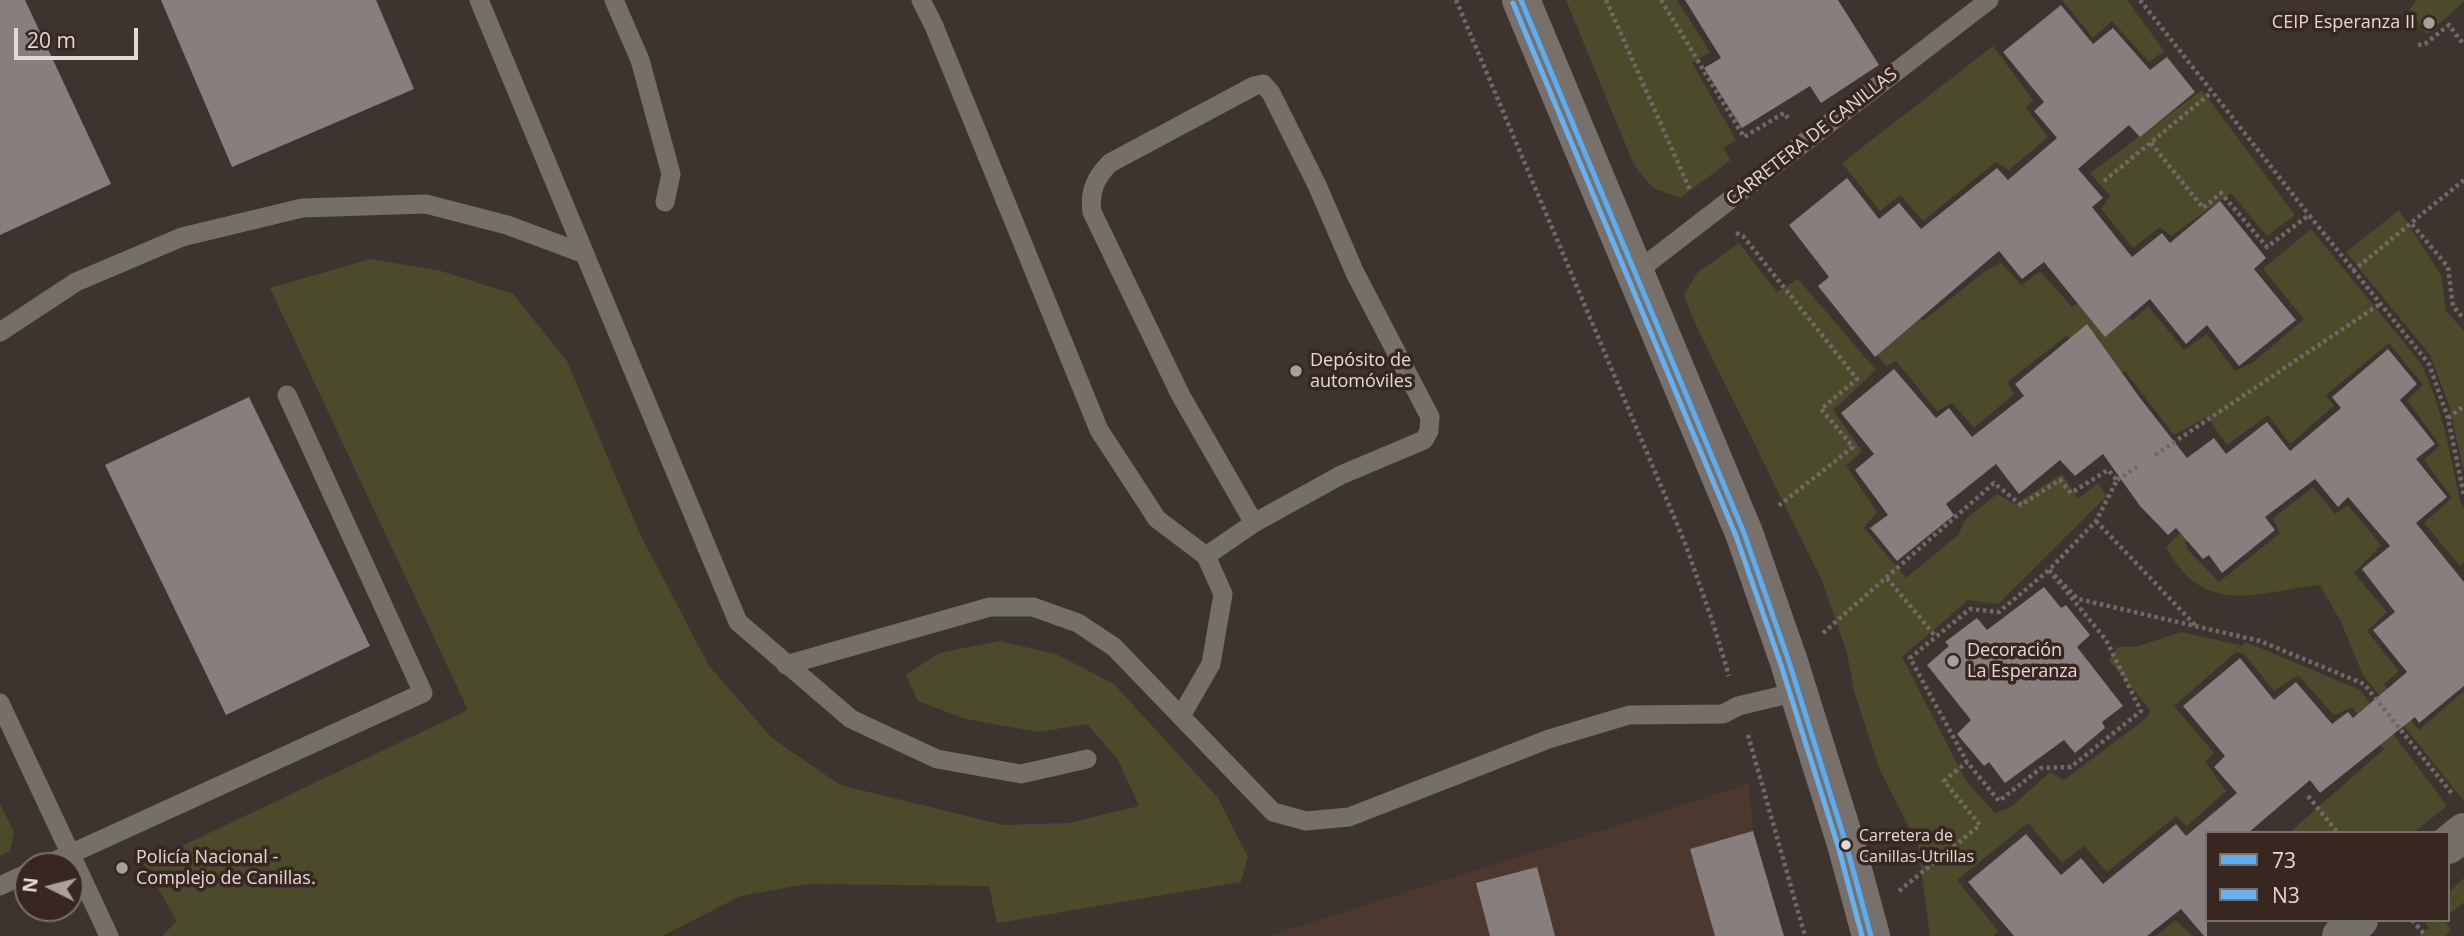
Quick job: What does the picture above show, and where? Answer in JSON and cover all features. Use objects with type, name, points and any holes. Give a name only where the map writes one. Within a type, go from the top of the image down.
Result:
[{"type":"street","points":[[1523,3],[1744,533],[1793,677],[1869,926]]},
{"type":"street","points":[[2450,840],[2460,815]]},
{"type":"street","points":[[2341,936],[2358,922]]},
{"type":"lane","points":[[479,0],[738,622],[850,719],[937,759],[1021,774],[1087,759]]},
{"type":"lane","points":[[614,0],[640,61],[671,174],[665,202]]},
{"type":"lane","points":[[921,0],[1099,430],[1157,519],[1206,556],[1223,594],[1211,664],[1181,716]]},
{"type":"lane","name":"CARRETERA DE CANILLAS","points":[[1635,273],[1989,0]]},
{"type":"lane","points":[[1206,556],[1254,523],[1341,475],[1424,440],[1429,431],[1430,417],[1355,273],[1317,185],[1271,93],[1263,84],[1254,86],[1110,163],[1098,175],[1090,198],[1092,212],[1181,396],[1254,523]]},
{"type":"lane","points":[[0,332],[76,282],[182,237],[302,208],[426,204],[507,225],[585,254]]},
{"type":"lane","points":[[75,852],[423,693],[287,395]]},
{"type":"lane","points":[[786,665],[990,607],[1033,607],[1078,623],[1114,647],[1273,812],[1306,821],[1349,817],[1549,739],[1629,715],[1723,714],[1793,677]]},
{"type":"lane","points":[[0,703],[70,852]]},
{"type":"lane","points":[[84,882],[109,936]]},
{"type":"path","points":[[1456,0],[1685,543],[1755,754],[1805,936]]},
{"type":"path","points":[[1606,0],[1703,220],[1743,236],[1857,379],[1821,409],[1853,447],[1744,533]]},
{"type":"path","points":[[1661,0],[1744,137],[1784,113],[1805,141]]},
{"type":"path","points":[[2140,0],[2428,364],[2448,418],[2464,495]]},
{"type":"path","points":[[2417,45],[2425,44],[2449,25],[2464,45]]},
{"type":"path","points":[[2104,181],[2212,92]]},
{"type":"path","points":[[2151,143],[2203,208],[2221,193],[2267,247],[2309,215]]},
{"type":"path","points":[[2353,271],[2464,180]]},
{"type":"path","points":[[2411,223],[2448,267],[2454,306],[2464,318]]},
{"type":"path","points":[[2155,455],[2380,304]]},
{"type":"path","points":[[2448,418],[2464,406]]},
{"type":"path","points":[[2049,570],[2106,640],[2141,711],[2071,767],[2041,768],[1999,801],[1967,762],[1910,658],[1970,609],[1999,612],[2049,570],[2096,520],[2117,480],[2137,467]]},
{"type":"path","points":[[1793,677],[1887,578],[1994,483],[2021,505],[2060,480],[2071,493],[2108,470],[2117,480]]},
{"type":"path","points":[[2096,520],[2195,626]]},
{"type":"path","points":[[2049,570],[2078,599],[2260,641],[2364,684],[2460,815]]},
{"type":"path","points":[[1887,578],[1936,637]]},
{"type":"path","points":[[1869,926],[1980,825],[1944,781],[1967,762]]},
{"type":"path","points":[[2308,796],[2337,831]]},
{"type":"path","points":[[2414,922],[2426,936]]},
{"type":"shaded area","points":[[1566,0],[1677,0],[1710,52],[1692,63],[1736,140],[1723,148],[1731,160],[1680,198],[1653,188],[1634,165]]},
{"type":"shaded area","points":[[2062,0],[2127,0],[2164,51],[2149,62],[2112,21],[2093,38]]},
{"type":"shaded area","name":"CEIP Esperanza II","points":[[2416,0],[2464,2],[2427,34],[2409,11]]},
{"type":"shaded area","points":[[1993,46],[2033,100],[2026,108],[2048,137],[2009,170],[1996,162],[1923,221],[1900,195],[1880,211],[1842,163]]},
{"type":"shaded area","points":[[2202,90],[2295,215],[2267,236],[2231,193],[2171,236],[2160,227],[2133,248],[2101,209],[2110,196],[2090,173]]},
{"type":"shaded area","points":[[2399,210],[2441,275],[2446,311],[2464,331],[2464,472],[2449,405],[2430,355],[2346,252]]},
{"type":"shaded area","points":[[2311,229],[2420,362],[2428,379],[2440,413],[2460,501],[2464,508],[2464,563],[2460,566],[2424,523],[2452,498],[2424,460],[2440,445],[2407,400],[2423,385],[2389,343],[2326,395],[2334,406],[2290,444],[2268,415],[2227,445],[2207,417],[2174,435],[2125,371],[2110,379],[2083,346],[2066,336],[2007,382],[2014,394],[1974,428],[1952,403],[1937,411],[1896,361],[1886,366],[1870,346],[1912,311],[1923,321],[1988,269],[2001,263],[2022,285],[2040,271],[2072,307],[2102,285],[2132,321],[2148,306],[2184,350],[2207,334],[2235,371],[2252,363],[2304,319],[2263,269]]},
{"type":"shaded area","points":[[1739,243],[1777,292],[1798,279],[1876,370],[1833,410],[1862,451],[1846,466],[1877,512],[1864,528],[1906,578],[1958,535],[1966,519],[1997,494],[2015,504],[2062,474],[2078,499],[2098,483],[2107,496],[1998,604],[1968,600],[1902,657],[1966,781],[1995,813],[2011,807],[2050,772],[2064,780],[2148,717],[2150,710],[2109,660],[2118,647],[2135,647],[2181,632],[2240,645],[2238,649],[2246,642],[2360,690],[2447,806],[2416,831],[2291,831],[2384,749],[2352,707],[2334,715],[2298,675],[2274,691],[2244,654],[2236,652],[2174,706],[2214,753],[2205,761],[2226,791],[2187,826],[2176,816],[2107,872],[2084,846],[2062,863],[2028,823],[1957,880],[1998,931],[1994,936],[1930,936],[1918,845],[1879,768],[1854,691],[1847,653],[1822,581],[1694,321],[1684,295],[1697,273]]},
{"type":"shaded area","points":[[370,259],[441,271],[513,294],[567,361],[640,534],[709,666],[772,738],[840,785],[1004,825],[1068,823],[1139,806],[1118,760],[1087,724],[1038,732],[965,719],[918,701],[906,675],[939,653],[999,641],[1056,654],[1114,684],[1218,798],[1248,857],[1241,882],[997,923],[989,886],[807,884],[741,896],[662,936],[162,936],[177,921],[144,864],[468,710],[270,288]]},
{"type":"shaded area","points":[[2313,487],[2335,514],[2348,505],[2381,545],[2354,573],[2387,612],[2367,631],[2399,671],[2384,684],[2419,730],[2464,691],[2464,801],[2363,675],[2341,622],[2320,585],[2254,595],[2216,593],[2198,585],[2182,570],[2166,547],[2190,523],[2195,530],[2185,543],[2189,551],[2219,582],[2280,533],[2273,518]]},
{"type":"shaded area","points":[[1749,784],[1753,831],[1784,936],[1268,936]]},
{"type":"shaded area","points":[[0,804],[14,832],[10,851],[0,856]]},
{"type":"shaded area","points":[[2464,878],[2464,902],[2450,913],[2450,891]]},
{"type":"shaded area","points":[[2175,920],[2193,936],[2156,936]]},
{"type":"shaded area","points":[[2424,922],[2446,922],[2451,931],[2445,936],[2418,936],[2429,928]]},
{"type":"building","points":[[0,0],[25,0],[111,184],[0,235]]},
{"type":"building","points":[[161,0],[376,0],[414,89],[232,167]]},
{"type":"building","points":[[1685,0],[1838,0],[1879,65],[1821,103],[1810,86],[1742,128],[1704,68],[1721,58]]},
{"type":"building","points":[[2061,5],[2093,44],[2113,28],[2150,70],[2167,57],[2195,92],[2140,137],[2129,125],[2078,169],[2103,198],[2092,207],[2132,257],[2162,233],[2170,243],[2220,201],[2266,258],[2254,269],[2296,320],[2239,366],[2207,325],[2186,344],[2150,299],[2105,337],[2044,262],[2022,279],[1999,251],[1875,357],[1818,286],[1829,277],[1789,225],[1847,178],[1879,219],[1899,203],[1921,229],[1997,168],[2008,180],[2057,138],[2034,111],[2044,102],[2003,52]]},
{"type":"building","points":[[2087,324],[2187,458],[2214,438],[2226,454],[2267,422],[2290,451],[2341,408],[2332,397],[2388,349],[2417,384],[2400,400],[2435,444],[2416,459],[2447,497],[2416,523],[2464,582],[2464,686],[2419,723],[2415,717],[2320,793],[2310,780],[2250,831],[2205,831],[2207,936],[2204,936],[2181,909],[2147,936],[2014,936],[1968,882],[2026,834],[2061,875],[2081,858],[2103,884],[2176,824],[2186,836],[2237,793],[2214,767],[2225,756],[2183,706],[2240,658],[2274,700],[2296,682],[2332,724],[2348,712],[2353,718],[2407,672],[2373,630],[2395,612],[2362,569],[2390,546],[2348,497],[2338,507],[2315,479],[2265,517],[2275,530],[2222,573],[2209,555],[2203,559],[2176,528],[2168,535],[2140,506],[2103,454],[2075,476],[2060,460],[2019,494],[1996,464],[1946,504],[1954,515],[1897,561],[1870,528],[1888,515],[1855,470],[1874,454],[1841,413],[1894,369],[1936,418],[1949,408],[1972,437],[2024,396],[2015,384]]},
{"type":"building","points":[[249,397],[370,646],[226,715],[105,465]]},
{"type":"building","points":[[2044,587],[2061,608],[2066,605],[2090,635],[2077,647],[2123,706],[2102,722],[2105,728],[2075,753],[2064,740],[2005,783],[1989,762],[1984,766],[1957,734],[1971,720],[1927,665],[1949,646],[1945,642],[1977,618],[1987,630]]},
{"type":"building","points":[[1753,831],[1784,936],[1715,936],[1690,849]]},
{"type":"building","points":[[1537,867],[1555,936],[1490,936],[1476,883]]},
{"type":"transit line","name":"73","points":[[1521,0],[1744,533],[1789,662],[1846,844],[1871,936]]},
{"type":"transit line","name":"N3","points":[[1513,3],[1736,536],[1781,665],[1838,846],[1862,936]]},
{"type":"place","name":"CEIP Esperanza II","points":[[2429,23]]},
{"type":"place","name":"Depósito de automóviles","points":[[1296,371]]},
{"type":"place","name":"Decoración La Esperanza","points":[[1953,661]]},
{"type":"place","name":"Carretera de Canillas-Utrillas","points":[[1846,845]]},
{"type":"place","name":"Policía Nacional - Complejo de Canillas.","points":[[122,868]]}]
